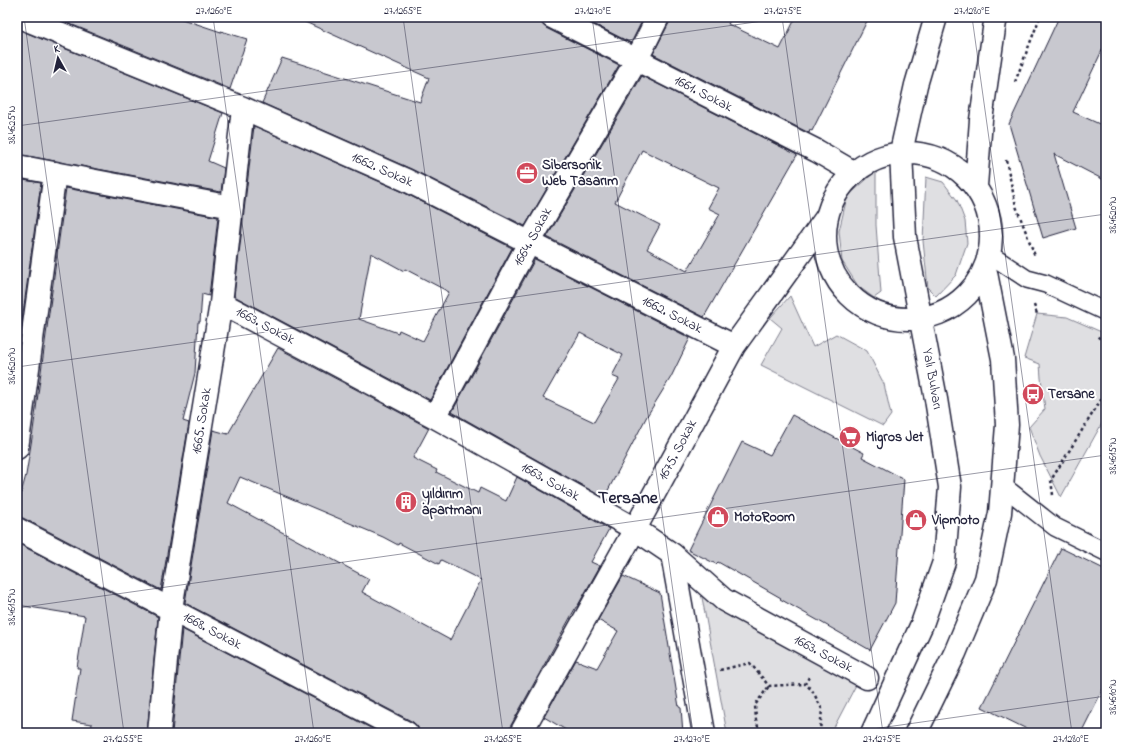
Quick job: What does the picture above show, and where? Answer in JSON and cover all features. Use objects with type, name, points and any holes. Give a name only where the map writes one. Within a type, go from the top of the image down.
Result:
[{"type":"street","name":"1662. Sokak","points":[[20,17],[243,108],[406,180],[734,346]]},
{"type":"street","name":"1661. Sokak","points":[[552,17],[636,61],[817,151],[853,172]]},
{"type":"street","name":"1664. Sokak","points":[[436,417],[529,243],[636,61],[658,17]]},
{"type":"street","name":"Yalı Bulvarı","points":[[872,733],[922,624],[944,562],[950,487],[936,399],[905,237],[902,152],[916,85],[936,17]]},
{"type":"street","points":[[976,186],[981,120],[996,17]]},
{"type":"street","name":"1665. Sokak","points":[[158,733],[171,609],[221,303],[243,108]]},
{"type":"street","points":[[916,733],[955,653],[986,579],[1000,513],[1007,425],[1003,359],[987,261],[991,230],[987,208],[976,186],[956,167],[930,155],[902,152],[875,158],[853,172],[836,192],[826,218],[824,242],[829,265],[842,287],[859,304],[881,314],[901,319],[921,318],[948,309],[970,291],[987,261]]},
{"type":"street","points":[[17,166],[232,207]]},
{"type":"street","points":[[17,448],[55,173]]},
{"type":"street","name":"1675. Sokak","points":[[521,733],[635,530],[734,346],[826,218]]},
{"type":"street","name":"1663. Sokak","points":[[221,303],[436,417],[635,530],[672,554],[724,600],[867,678]]},
{"type":"street","name":"1668. Sokak","points":[[17,529],[407,733]]},
{"type":"street","points":[[672,554],[704,733]]},
{"type":"lane","points":[[987,261],[1027,279],[1046,284],[1106,312]]},
{"type":"lane","points":[[1003,486],[1055,527],[1106,552]]},
{"type":"path","points":[[805,684],[821,653]]},
{"type":"path","points":[[714,672],[750,663],[769,686]]},
{"type":"path","points":[[760,733],[756,720],[755,704],[769,686],[805,684],[812,690],[822,709],[819,732],[825,733]]},
{"type":"shaded area","points":[[876,171],[876,225],[881,293],[874,298],[858,286],[842,261],[839,231],[847,197]]},
{"type":"shaded area","points":[[926,177],[943,182],[957,200],[965,221],[967,243],[956,275],[936,296],[928,288],[923,241]]},
{"type":"shaded area","points":[[790,296],[813,347],[836,334],[867,351],[884,384],[891,415],[883,426],[761,365],[782,328],[770,318]]},
{"type":"shaded area","points":[[1037,314],[1067,317],[1106,334],[1106,416],[1061,497],[1040,456],[1029,427],[1045,409],[1040,364],[1024,358]]},
{"type":"shaded area","points":[[701,592],[856,685],[831,733],[727,733]]},
{"type":"building","points":[[53,17],[176,17],[247,39],[230,89]]},
{"type":"building","points":[[294,17],[540,17],[541,23],[546,28],[619,65],[525,226],[411,169],[262,103],[282,58],[420,102],[429,78]]},
{"type":"building","points":[[580,17],[644,17],[631,43]]},
{"type":"building","points":[[670,17],[732,17],[728,24],[780,49],[796,17],[869,17],[812,131],[810,130],[809,133],[653,54],[669,23]]},
{"type":"building","points":[[1059,17],[1106,17],[1106,42],[1073,112],[1106,127],[1106,181],[1054,154],[1076,228],[1043,238],[1009,124]]},
{"type":"building","points":[[17,29],[223,113],[208,161],[224,168],[221,192],[17,154]]},
{"type":"building","points":[[642,76],[797,155],[704,317],[547,237]],"holes":[[[642,150],[719,188],[708,208],[720,214],[687,271],[647,249],[660,225],[615,202]]]},
{"type":"building","points":[[254,126],[401,191],[512,248],[430,400],[234,296]],"holes":[[[371,253],[404,271],[405,269],[449,292],[423,341],[399,330],[398,333],[359,319]]]},
{"type":"building","points":[[17,179],[41,183],[22,320],[17,319]]},
{"type":"building","points":[[66,188],[218,217],[209,296],[202,294],[200,322],[198,322],[195,373],[183,421],[189,423],[161,590],[23,518],[17,517],[17,508],[26,475],[32,438]]},
{"type":"building","points":[[535,259],[690,338],[671,377],[647,416],[604,498],[452,412]],"holes":[[[580,333],[623,355],[612,376],[619,379],[594,422],[543,398]]]},
{"type":"building","points":[[278,348],[429,428],[413,458],[437,470],[436,472],[478,493],[480,488],[506,501],[517,477],[609,529],[591,562],[600,566],[510,727],[509,733],[419,733],[418,727],[413,722],[185,603],[213,430],[228,434]],"holes":[[[240,477],[383,537],[398,545],[399,543],[439,564],[441,560],[481,580],[450,640],[362,592],[369,579],[228,503]]]},
{"type":"building","points":[[792,415],[864,453],[862,457],[904,479],[895,603],[870,650],[718,562],[716,564],[688,550],[742,442],[770,455]]},
{"type":"building","points":[[17,543],[158,617],[147,733],[91,733],[92,724],[72,721],[80,668],[77,668],[85,616],[17,605]]},
{"type":"building","points":[[1061,548],[1106,570],[1106,683],[1081,733],[1035,733],[982,707]]},
{"type":"building","points":[[623,576],[660,593],[679,707],[681,708],[683,733],[571,733],[544,717],[576,660],[597,668],[618,631],[598,620]]},
{"type":"building","points":[[182,629],[380,733],[172,733]]},
{"type":"place","name":"Sibersonik Web Tasarım","points":[[527,173]]},
{"type":"place","name":"Tersane","points":[[1033,394]]},
{"type":"place","name":"Migros Jet","points":[[850,437]]},
{"type":"place","name":"yıldırım apartmanı","points":[[406,502]]},
{"type":"place","name":"MotoRoom","points":[[718,517]]},
{"type":"place","name":"Vipmoto","points":[[916,520]]},
{"type":"district","name":"Tersane","points":[[628,499]]}]
